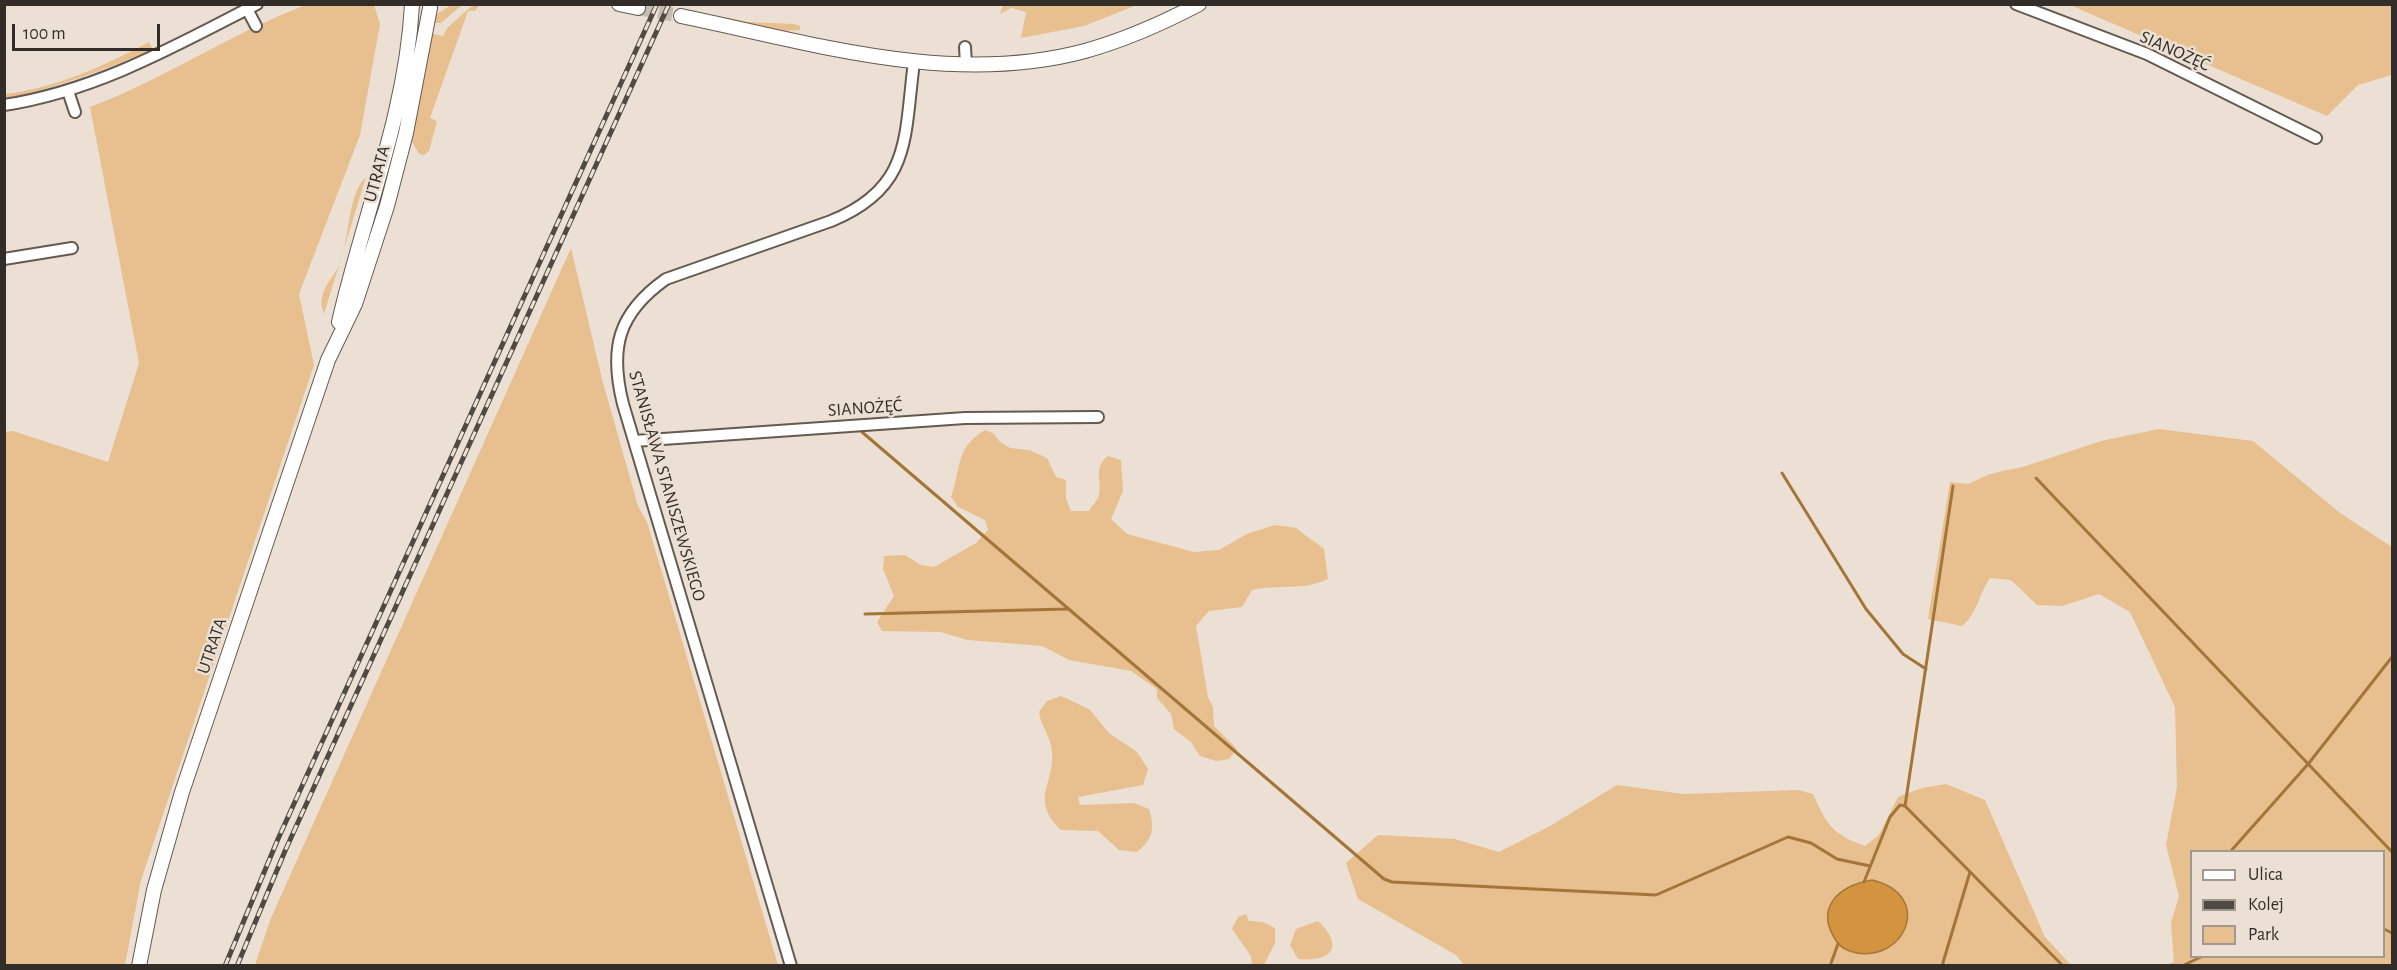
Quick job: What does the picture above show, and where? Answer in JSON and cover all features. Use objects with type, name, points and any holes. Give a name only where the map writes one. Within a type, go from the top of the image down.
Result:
[{"type":"main road","points":[[618,4],[638,8]]},
{"type":"main road","points":[[681,16],[914,62],[966,64],[1018,61],[1084,51],[1143,30],[1199,4]]},
{"type":"main road","name":"UTRATA","points":[[139,966],[154,890],[182,792],[335,342],[349,281],[391,136],[411,5],[435,6],[405,140],[387,206],[355,304],[335,342]]},
{"type":"street","name":"SIANOŻĘĆ","points":[[2016,4],[2147,54],[2316,138]]},
{"type":"street","points":[[4,105],[68,91],[150,59],[252,7],[256,26]]},
{"type":"street","points":[[965,47],[966,64]]},
{"type":"street","name":"STANISŁAWA STANISZEWSKIEGO","points":[[791,966],[634,441],[621,395],[616,363],[622,327],[637,303],[666,279],[831,221],[856,211],[876,196],[896,169],[903,140],[914,62]]},
{"type":"street","points":[[68,91],[75,112]]},
{"type":"street","points":[[4,259],[72,248]]},
{"type":"street","name":"SIANOŻĘĆ","points":[[634,441],[965,418],[1098,417]]},
{"type":"green space","points":[[1003,4],[1137,5],[1084,26],[1021,38],[1026,12],[1011,8],[1000,14]]},
{"type":"green space","points":[[306,5],[374,5],[380,24],[360,135],[299,294],[314,365],[141,880],[125,965],[5,965],[4,432],[13,431],[108,462],[139,363],[90,107],[145,83],[278,16]]},
{"type":"green space","points":[[451,5],[462,5],[441,23],[431,23],[437,14]]},
{"type":"green space","points":[[473,5],[479,6],[475,11],[468,11],[430,118],[437,121],[429,151],[424,155],[419,154],[411,140],[429,33],[443,36],[448,27]]},
{"type":"green space","points":[[2070,5],[2392,5],[2392,75],[2358,85],[2327,116],[2164,46],[2162,39],[2155,35],[2146,38]]},
{"type":"green space","points":[[724,17],[748,22],[794,24],[800,26],[800,30],[782,31],[729,21]]},
{"type":"green space","points":[[149,42],[153,50],[61,84],[5,98],[5,94],[43,87],[79,75]]},
{"type":"green space","points":[[366,177],[344,249],[351,209],[359,186]]},
{"type":"green space","points":[[571,248],[602,379],[638,506],[647,522],[778,965],[255,965],[271,918]]},
{"type":"green space","points":[[340,263],[324,314],[322,296]]},
{"type":"green space","points":[[2159,429],[2253,441],[2340,513],[2392,547],[2392,965],[2166,965],[2174,962],[2171,923],[2179,896],[2166,845],[2177,787],[2175,707],[2130,612],[2099,594],[2062,606],[2037,605],[2011,580],[1990,578],[1975,610],[1962,626],[1928,619],[1950,482],[1968,484],[1990,474],[2026,466],[2101,441]]},
{"type":"green space","points":[[985,430],[993,433],[1000,442],[1010,448],[1029,450],[1047,458],[1056,477],[1066,480],[1066,499],[1071,511],[1089,511],[1098,498],[1099,471],[1103,461],[1108,456],[1121,460],[1123,491],[1111,519],[1127,534],[1194,552],[1219,550],[1247,534],[1275,525],[1296,528],[1324,549],[1328,579],[1309,585],[1252,590],[1242,607],[1209,611],[1196,626],[1208,697],[1213,707],[1214,726],[1237,749],[1229,759],[1216,761],[1200,756],[1191,742],[1174,729],[1171,714],[1157,698],[1157,689],[1131,671],[1069,660],[1042,646],[968,640],[940,632],[882,631],[877,622],[894,596],[883,569],[884,556],[905,555],[921,565],[934,567],[976,543],[988,530],[985,520],[958,507],[951,497],[960,459],[968,444]]},
{"type":"green space","points":[[1061,696],[1089,709],[1109,733],[1137,752],[1148,769],[1143,785],[1078,797],[1080,805],[1134,803],[1149,809],[1152,822],[1151,833],[1137,852],[1119,850],[1098,831],[1061,830],[1046,808],[1046,788],[1052,755],[1050,742],[1039,712],[1047,701]]},
{"type":"green space","points":[[1946,784],[1985,800],[2045,937],[2071,965],[1464,965],[1456,955],[1358,899],[1346,863],[1378,835],[1455,839],[1499,852],[1550,826],[1617,785],[1683,794],[1798,790],[1813,794],[1822,814],[1832,827],[1845,837],[1865,846],[1879,835],[1898,797],[1922,788]]},
{"type":"green space","points":[[1246,914],[1249,921],[1263,922],[1275,928],[1275,943],[1264,965],[1252,965],[1251,956],[1232,929],[1238,917]]},
{"type":"green space","points":[[1318,921],[1331,938],[1333,945],[1331,951],[1319,958],[1298,959],[1290,945],[1296,929]]},
{"type":"shaded area","points":[[1872,880],[1891,888],[1903,899],[1907,912],[1906,925],[1900,937],[1889,947],[1874,953],[1849,951],[1837,942],[1830,930],[1829,909],[1839,894],[1860,883]]},
{"type":"waterway","points":[[862,432],[1384,879],[1392,882],[1656,895],[1788,837],[1811,843],[1837,859],[1870,866]]},
{"type":"waterway","points":[[1782,473],[1866,609],[1903,654],[1926,669]]},
{"type":"waterway","points":[[2036,478],[2392,852]]},
{"type":"waterway","points":[[1905,806],[1953,486]]},
{"type":"waterway","points":[[865,614],[1067,609]]},
{"type":"waterway","points":[[2232,850],[2309,763],[2392,657]]},
{"type":"waterway","points":[[1864,882],[1890,817],[1900,805],[1905,806],[2063,966]]},
{"type":"waterway","points":[[1942,966],[1970,872]]},
{"type":"waterway","points":[[2385,930],[2392,933]]},
{"type":"waterway","points":[[1830,966],[1838,944]]},
{"type":"waterway","points":[[2182,966],[2199,958]]},
{"type":"tunnel","points":[[638,8],[681,16]]},
{"type":"railway","points":[[225,966],[278,839],[657,4]]},
{"type":"railway","points":[[237,966],[285,851],[669,4]]}]
